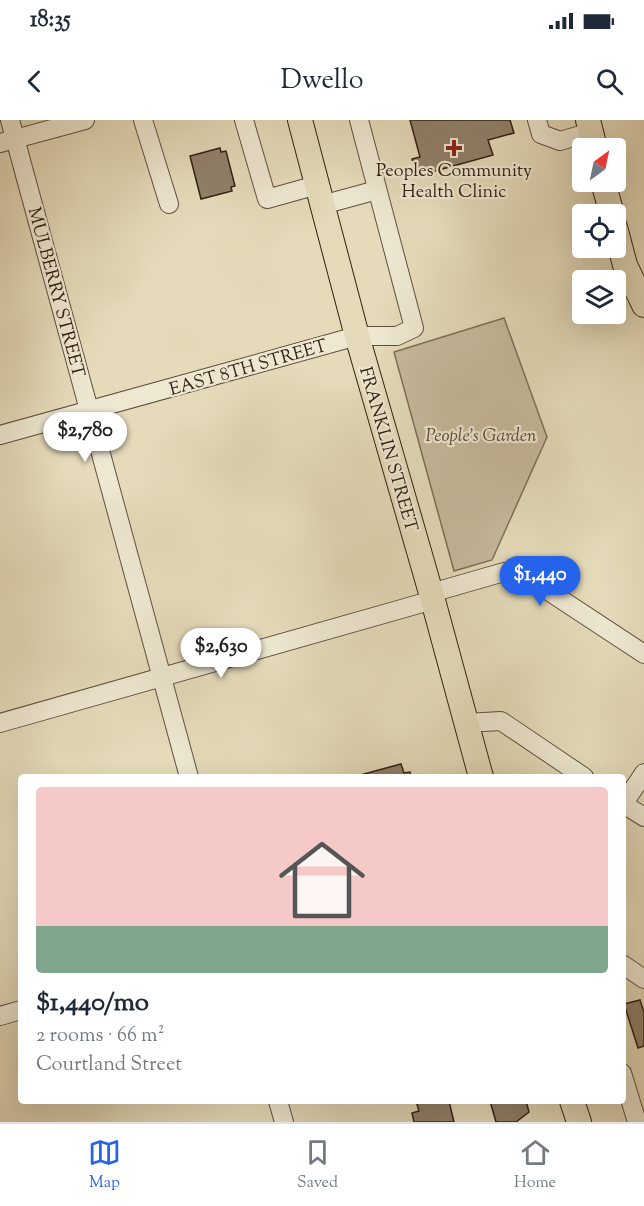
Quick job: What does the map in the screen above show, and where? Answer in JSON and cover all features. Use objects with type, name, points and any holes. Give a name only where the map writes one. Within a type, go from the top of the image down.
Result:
[{"type":"main road","name":"FRANKLIN STREET","points":[[300,120],[357,336],[432,596],[480,774]]},
{"type":"main road","points":[[623,258],[642,296]]},
{"type":"main road","points":[[574,1104],[579,1122]]},
{"type":"street","name":"MULBERRY STREET","points":[[10,120],[8,141],[90,411],[188,774]]},
{"type":"street","points":[[8,141],[85,120]]},
{"type":"street","points":[[143,120],[169,204]]},
{"type":"street","points":[[244,120],[267,199],[377,190],[360,120]]},
{"type":"street","points":[[537,120],[541,134],[560,141],[591,134]]},
{"type":"street","name":"EAST 8TH STREET","points":[[0,435],[357,336],[397,336],[414,328],[377,190]]},
{"type":"street","points":[[0,723],[162,677],[432,596],[504,572],[515,572],[527,577],[644,654]]},
{"type":"street","points":[[466,723],[501,721],[580,774]]},
{"type":"street","points":[[626,800],[644,773]]},
{"type":"street","points":[[626,806],[644,817]]},
{"type":"street","points":[[626,967],[644,978]]},
{"type":"street","points":[[0,1016],[18,1011]]},
{"type":"street","points":[[626,1085],[638,1122]]},
{"type":"street","points":[[279,1104],[284,1122]]},
{"type":"green space","name":"People's Garden","points":[[504,318],[547,437],[492,560],[454,571],[394,352]]},
{"type":"building","name":"Peoples Community Health Clinic","points":[[410,120],[510,120],[514,133],[488,140],[493,155],[417,176],[412,159],[420,157]]},
{"type":"building","points":[[220,148],[221,152],[226,151],[235,186],[231,187],[232,191],[201,199],[190,156]]},
{"type":"building","points":[[401,764],[404,773],[410,772],[410,774],[364,774]]},
{"type":"building","points":[[640,1000],[644,1012],[644,1046],[638,1048],[626,1004]]},
{"type":"building","points":[[417,1104],[450,1104],[454,1122],[414,1122],[412,1113],[419,1111]]},
{"type":"building","points":[[491,1104],[527,1104],[529,1112],[516,1122],[496,1122]]},
{"type":"place","name":"Peoples Community Health Clinic","points":[[454,148]]}]
